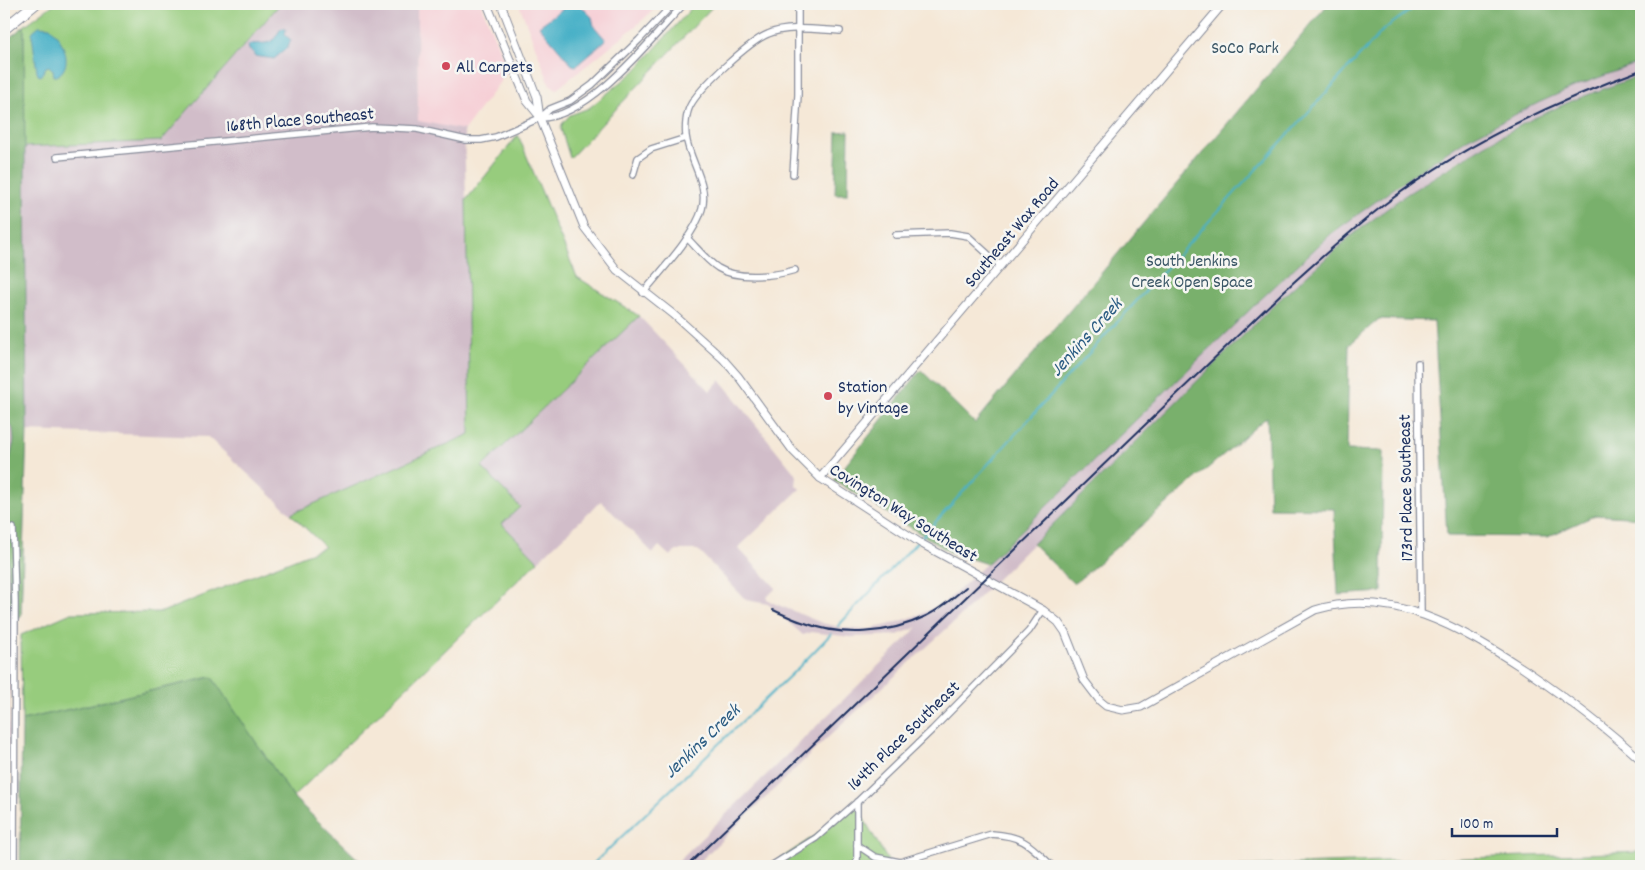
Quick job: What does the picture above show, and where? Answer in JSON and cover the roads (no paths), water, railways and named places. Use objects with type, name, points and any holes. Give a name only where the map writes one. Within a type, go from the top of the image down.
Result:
[{"type":"highway","points":[[4,29],[35,4]]},
{"type":"street","name":"Covington Way Southeast","points":[[487,4],[527,101],[540,118]]},
{"type":"street","name":"Covington Way Southeast","points":[[500,4],[505,12],[537,97],[540,118],[584,227],[617,270],[643,293],[673,314],[723,359],[738,376],[793,450],[820,478],[922,544],[1043,610],[1058,622],[1065,632],[1084,680],[1100,701],[1114,709],[1131,710],[1148,703],[1260,639],[1315,610],[1332,605],[1356,603],[1385,606],[1421,614]]},
{"type":"street","name":"168th Place Southeast","points":[[57,157],[372,127],[417,129],[466,140],[496,137],[540,118],[550,109],[578,96],[602,77],[673,4]]},
{"type":"street","name":"168th Place Southeast","points":[[540,118],[551,118],[570,110],[592,97],[611,81],[684,4]]},
{"type":"street","points":[[793,174],[798,95],[798,4]]},
{"type":"street","name":"Southeast Wax Road","points":[[820,478],[1223,4]]},
{"type":"street","points":[[643,293],[687,238],[698,220],[704,200],[703,187],[686,138],[690,106],[706,86],[743,51],[767,34],[780,30],[840,31]]},
{"type":"street","points":[[633,174],[638,158],[651,149],[686,138]]},
{"type":"street","points":[[896,235],[950,233],[968,236],[1001,266]]},
{"type":"street","points":[[687,238],[720,269],[736,274],[770,275],[795,270]]},
{"type":"street","name":"173rd Place Southeast","points":[[1418,363],[1421,614]]},
{"type":"street","points":[[13,528],[15,602],[14,866]]},
{"type":"street","name":"164th Place Southeast","points":[[771,866],[816,838],[857,802],[932,730],[1029,631],[1043,610]]},
{"type":"street","points":[[1421,614],[1453,626],[1480,640],[1584,710],[1641,760]]},
{"type":"street","points":[[857,802],[857,866]]},
{"type":"street","points":[[857,845],[875,857],[900,862],[992,834],[1005,835],[1018,838],[1031,845],[1052,866]]},
{"type":"water","points":[[569,4],[579,4],[592,17],[594,26],[606,40],[576,66],[572,65],[539,26]]},
{"type":"water","points":[[39,26],[50,27],[65,51],[65,65],[63,71],[57,76],[54,76],[53,70],[49,66],[46,67],[41,76],[38,75],[32,34]]},
{"type":"water","points":[[282,28],[286,29],[285,35],[291,40],[287,48],[274,59],[254,56],[254,53],[249,50],[248,45],[272,41]]},
{"type":"waterway","name":"Jenkins Creek","points":[[920,539],[1383,30],[1419,4]]},
{"type":"waterway","name":"Jenkins Creek","points":[[838,626],[917,542]]},
{"type":"waterway","name":"Jenkins Creek","points":[[591,866],[831,634]]},
{"type":"railway","points":[[687,866],[1284,291],[1359,225],[1414,183],[1476,144],[1541,111],[1641,70]]},
{"type":"railway","points":[[773,610],[817,627],[848,632],[864,632],[896,627],[926,616],[942,607],[966,587]]},
{"type":"place","name":"All Carpets","points":[[446,66]]},
{"type":"place","name":"Station by Vintage","points":[[828,396]]},
{"type":"park label","name":"SoCo Park","points":[[1245,47]]},
{"type":"park label","name":"South Jenkins Creek Open Space","points":[[1192,270]]}]
